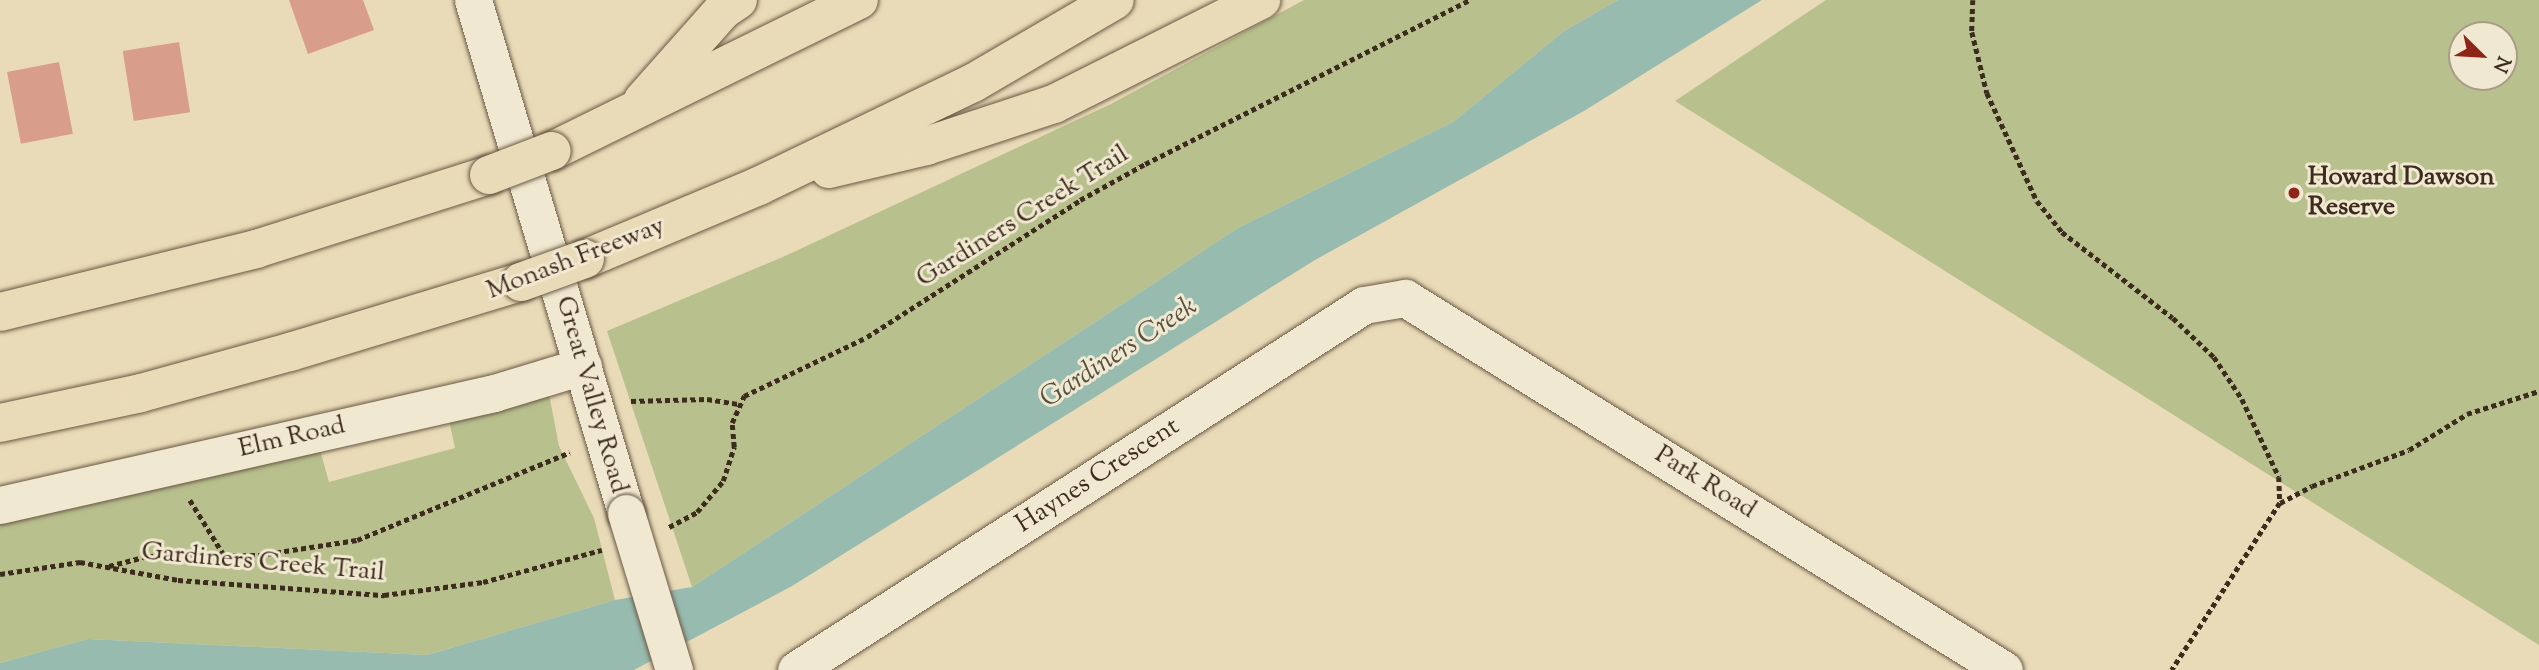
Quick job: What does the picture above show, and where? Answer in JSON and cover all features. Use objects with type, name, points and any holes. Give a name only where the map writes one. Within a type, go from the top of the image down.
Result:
[{"type":"highway","points":[[630,115],[723,10],[738,0]]},
{"type":"highway","points":[[0,312],[256,248],[489,175],[552,151],[630,115],[859,0]]},
{"type":"highway","name":"Monash Freeway","points":[[0,423],[129,396],[290,352],[521,282],[585,259],[759,186],[973,83],[1115,0]]},
{"type":"highway","points":[[759,186],[926,146],[1054,104],[1261,0]]},
{"type":"street","name":"Great Valley Road","points":[[473,0],[674,670]]},
{"type":"street","name":"Haynes Crescent","points":[[796,670],[1364,304],[1405,298]]},
{"type":"street","name":"Park Road","points":[[1405,298],[2004,670]]},
{"type":"street","name":"Elm Road","points":[[0,505],[494,393],[583,366]]},
{"type":"path","name":"Gardiners Creek Trail","points":[[738,404],[744,396],[867,337],[1080,200],[1144,164],[1471,0]]},
{"type":"path","points":[[1973,0],[1972,32],[1987,93],[2037,201],[2062,232],[2173,318],[2214,357],[2261,435],[2278,477],[2280,503]]},
{"type":"path","points":[[2172,670],[2280,503],[2312,486],[2409,450],[2467,414],[2539,391]]},
{"type":"path","points":[[629,401],[707,399],[738,404],[731,465],[723,481],[697,512],[669,527]]},
{"type":"path","points":[[108,566],[148,556],[225,556],[310,550],[357,540],[561,456]]},
{"type":"path","points":[[183,488],[225,556]]},
{"type":"path","name":"Gardiners Creek Trail","points":[[0,574],[64,563],[108,566],[178,580],[384,595],[483,582],[603,550]]},
{"type":"green space","points":[[1304,0],[1618,0],[1564,31],[1453,122],[1238,228],[692,587],[607,331],[785,256],[1111,104]]},
{"type":"green space","points":[[1826,0],[2539,0],[2539,645],[1675,101]]},
{"type":"green space","points":[[549,394],[559,446],[594,518],[615,600],[427,655],[88,639],[0,663],[0,518],[320,450],[329,482],[455,448],[448,416]]},
{"type":"water","name":"Gardiners Creek","points":[[1618,0],[1762,0],[1584,111],[1315,260],[792,586],[634,670],[0,670],[0,663],[88,639],[427,655],[615,600],[692,587],[1238,228],[1453,122],[1564,31]]},
{"type":"building","points":[[289,0],[363,0],[374,30],[308,54]]},
{"type":"building","points":[[179,42],[190,112],[134,121],[123,51]]},
{"type":"building","points":[[59,62],[73,134],[21,144],[7,72]]},
{"type":"place","name":"Howard Dawson Reserve","points":[[2294,193]]}]
